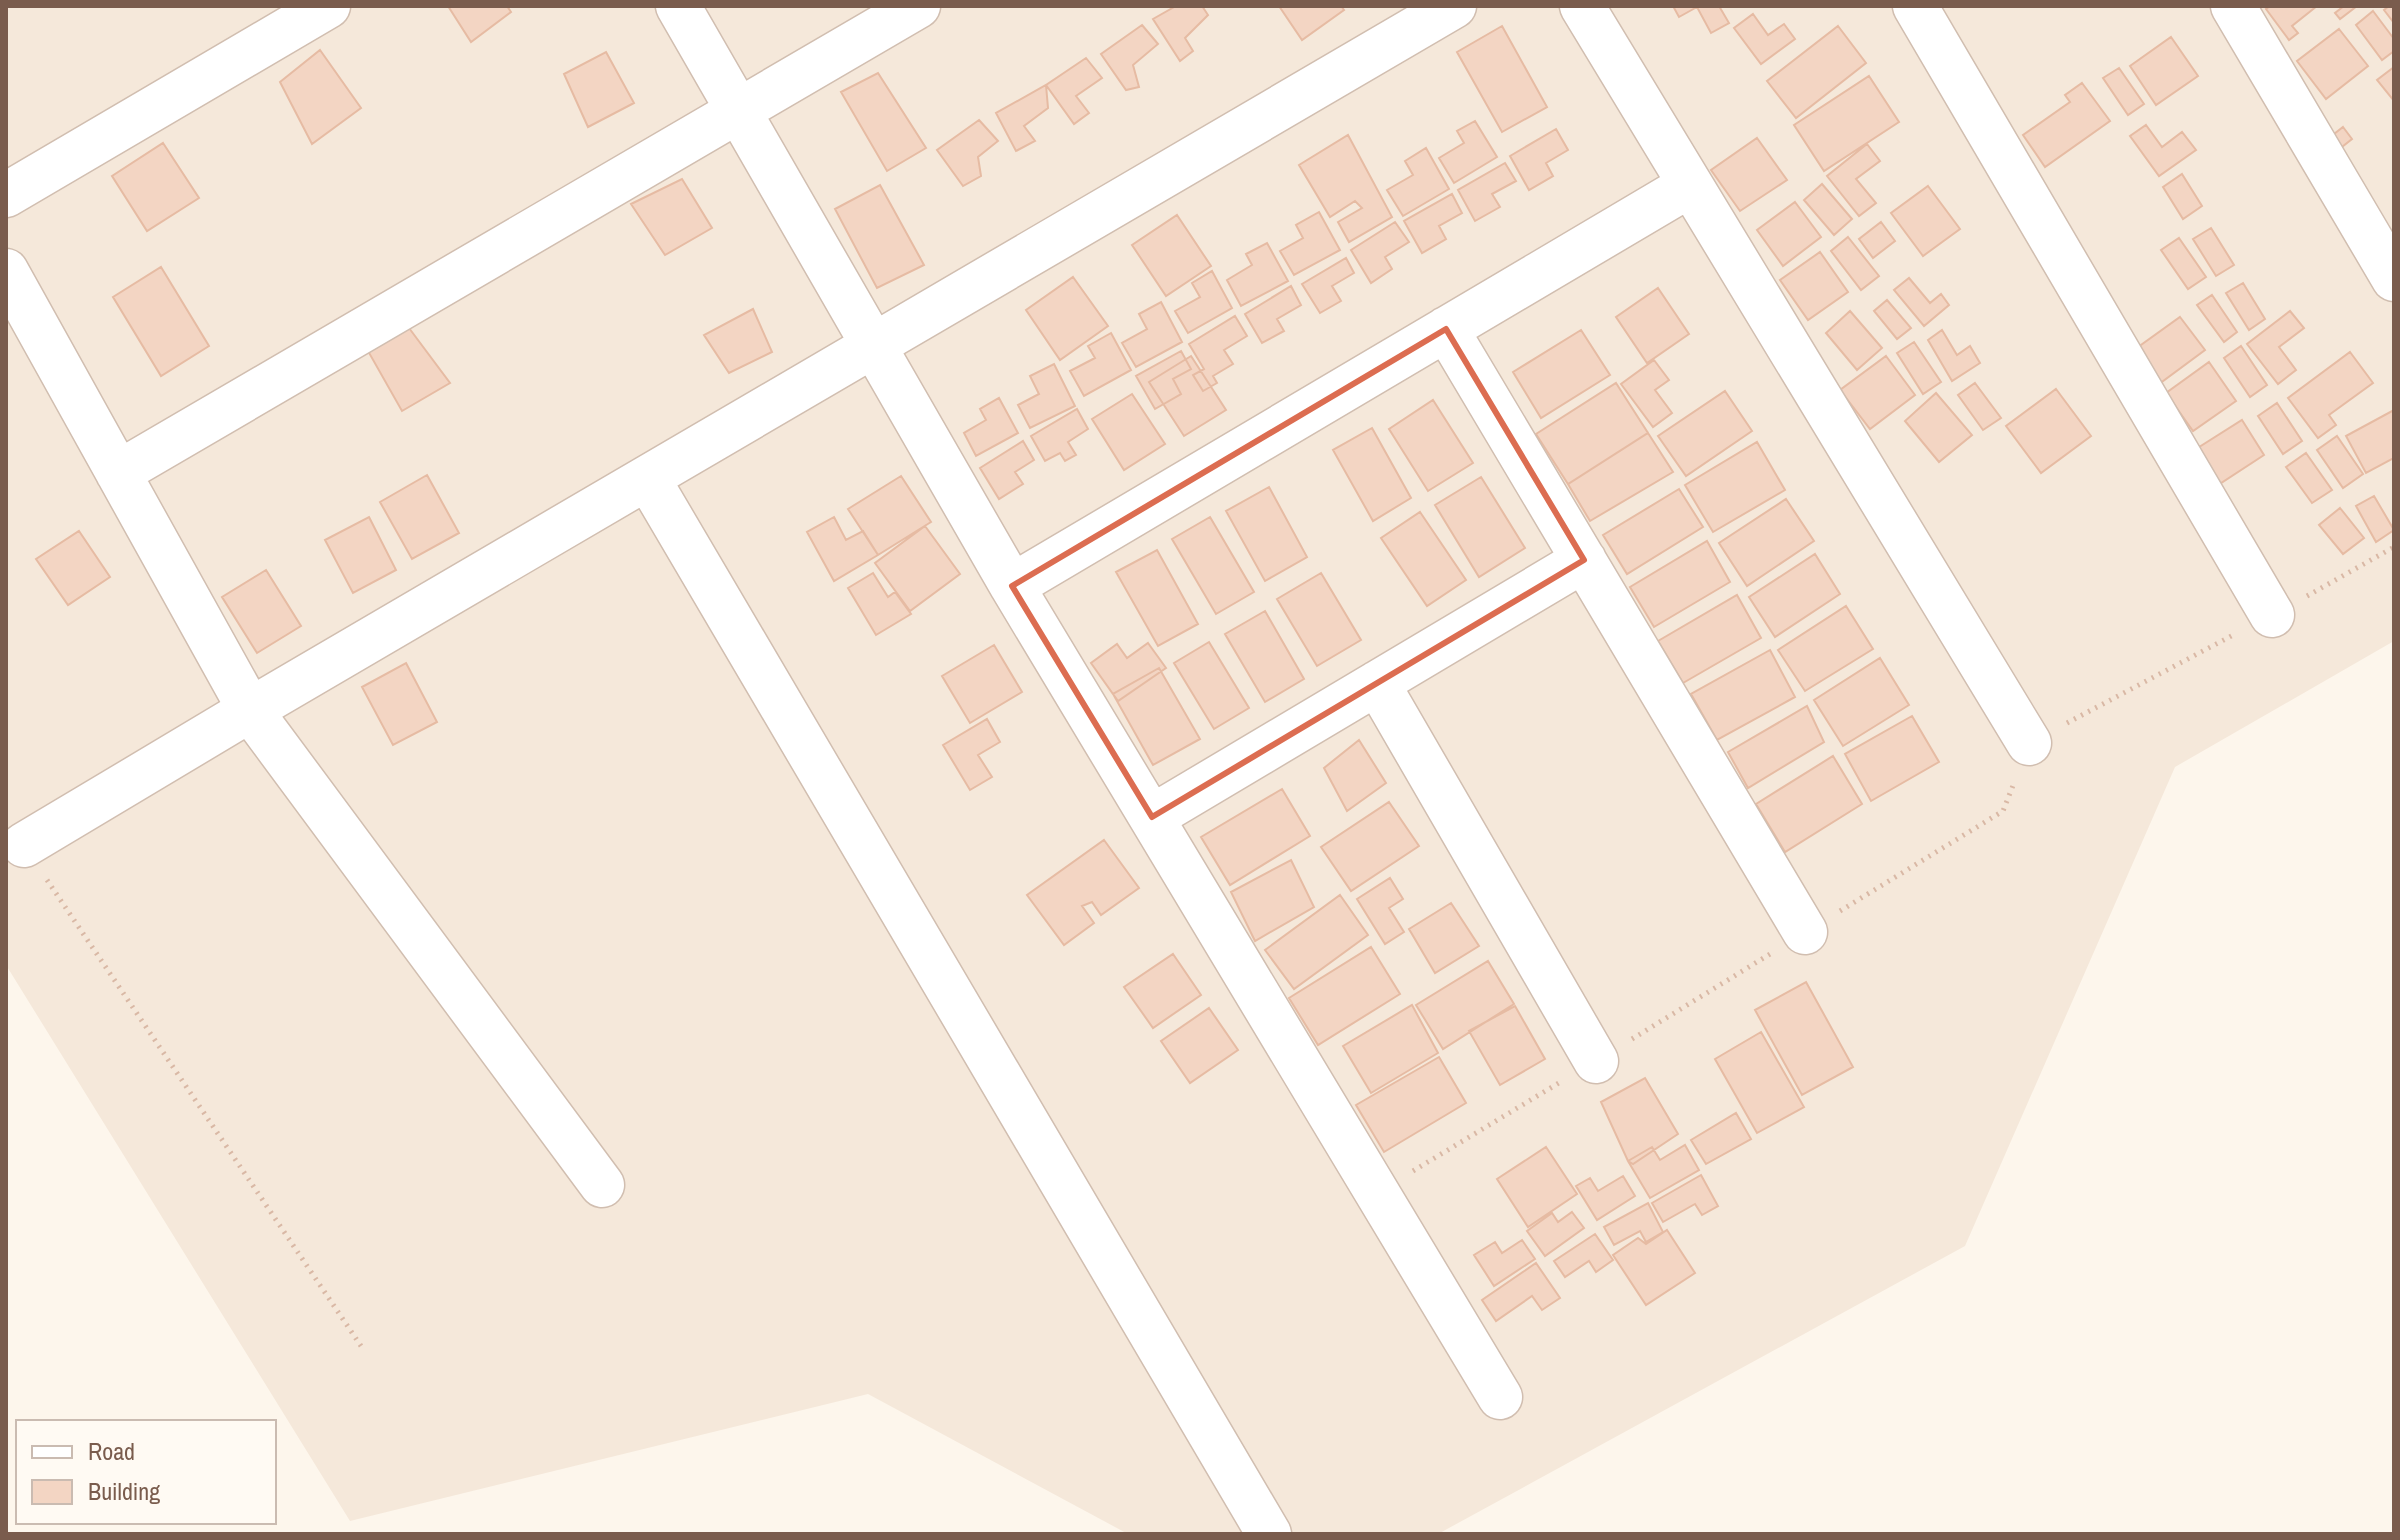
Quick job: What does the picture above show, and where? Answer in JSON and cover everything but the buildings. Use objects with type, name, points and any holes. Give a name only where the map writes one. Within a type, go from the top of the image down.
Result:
[{"type":"street","points":[[6,195],[328,6]]},
{"type":"street","points":[[678,6],[1012,586],[1500,1397]]},
{"type":"street","points":[[118,473],[918,6]]},
{"type":"street","points":[[24,845],[1454,6]]},
{"type":"street","points":[[1582,6],[2029,743]]},
{"type":"street","points":[[1915,6],[2272,615]]},
{"type":"street","points":[[2233,6],[2394,279]]},
{"type":"street","points":[[1012,586],[1690,185]]},
{"type":"street","points":[[6,271],[250,710],[602,1185]]},
{"type":"street","points":[[1446,329],[1805,932]]},
{"type":"street","points":[[648,479],[1269,1534]]},
{"type":"street","points":[[1152,817],[1584,560]]},
{"type":"street","points":[[1377,683],[1596,1061]]},
{"type":"path","points":[[1378,1192],[2003,811],[2029,743],[2394,547]]},
{"type":"path","points":[[24,845],[361,1346]]},
{"type":"highlighted area","points":[[1446,329],[1584,560],[1152,817],[1012,586]]},
{"type":"shaded area","points":[[6,6],[2394,6],[2394,641],[2175,767],[1965,1246],[1438,1534],[1128,1534],[868,1394],[350,1521],[6,965]]}]
